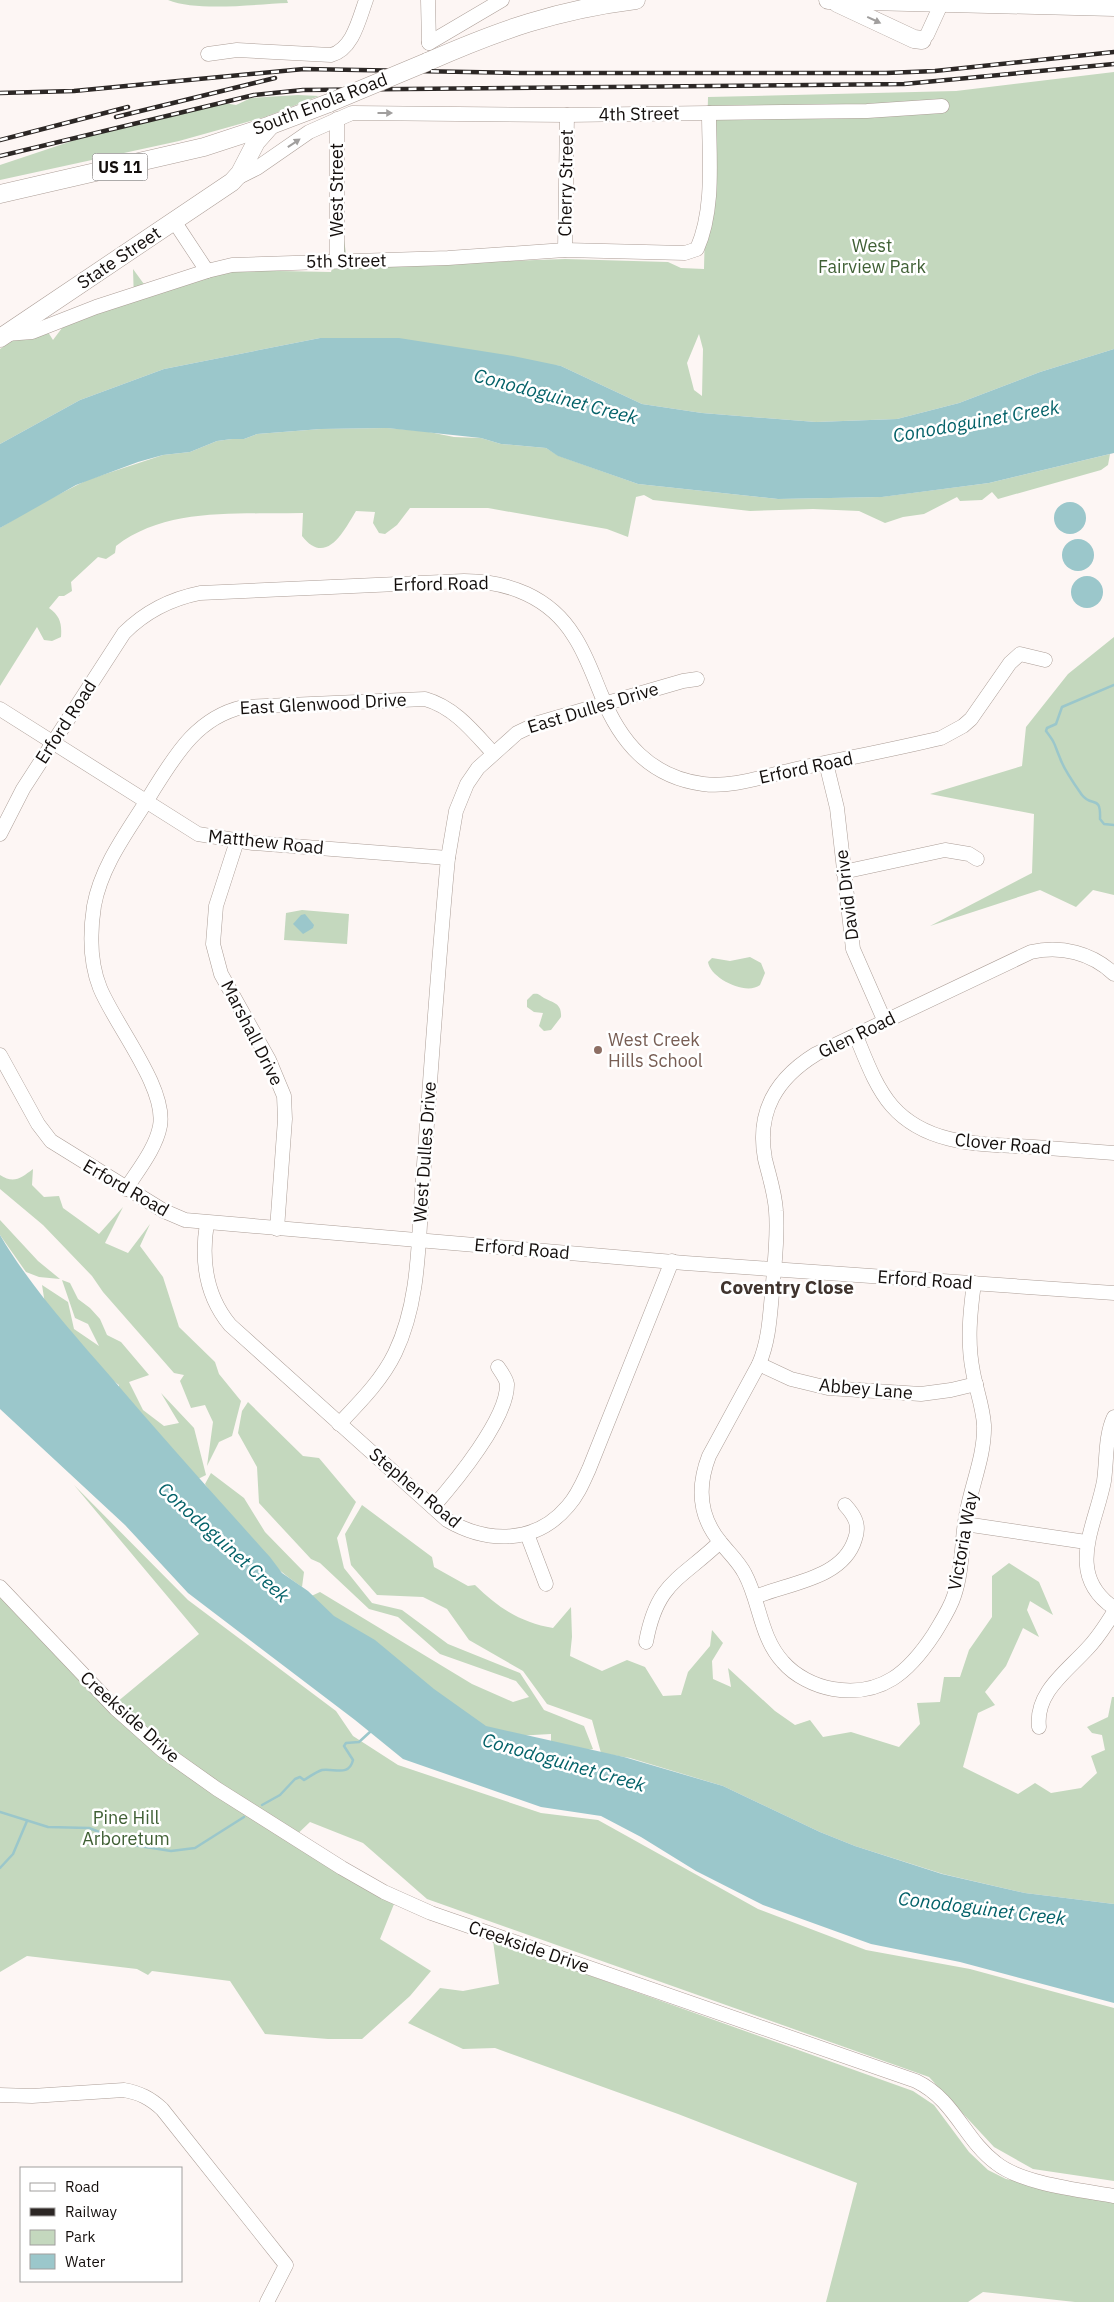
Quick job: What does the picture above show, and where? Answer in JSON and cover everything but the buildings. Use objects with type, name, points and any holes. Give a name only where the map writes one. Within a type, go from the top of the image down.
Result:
[{"type":"main road","name":"South Enola Road","points":[[0,194],[168,156],[239,136],[329,103],[498,31],[541,17],[578,8],[636,0]]},
{"type":"main road","points":[[829,0],[1114,8]]},
{"type":"main road","points":[[829,0],[914,39],[922,40]]},
{"type":"main road","points":[[1064,6],[1102,0]]},
{"type":"main road","name":"State Street","points":[[3,336],[174,221],[239,173],[256,142],[271,125]]},
{"type":"main road","points":[[239,136],[239,173]]},
{"type":"street","points":[[208,54],[237,50],[337,53],[349,41],[366,0]]},
{"type":"street","points":[[428,0],[429,43],[496,2]]},
{"type":"street","points":[[922,40],[927,35],[942,2]]},
{"type":"street","name":"4th Street","points":[[338,119],[356,113],[709,114],[867,111],[942,106]]},
{"type":"street","name":"5th Street","points":[[3,336],[32,332],[96,307],[207,271],[250,264],[448,258],[565,250],[685,253],[697,249],[703,235],[706,216],[709,114]]},
{"type":"street","name":"Cherry Street","points":[[565,250],[567,115]]},
{"type":"street","name":"State Street","points":[[239,173],[256,168],[310,132],[338,119]]},
{"type":"street","name":"West Street","points":[[337,261],[338,119]]},
{"type":"street","points":[[174,221],[207,271]]},
{"type":"street","name":"Erford Road","points":[[0,834],[23,789],[116,644],[135,622],[160,606],[186,596],[233,590],[464,581],[491,582],[512,587],[542,602],[566,624],[582,650],[616,725],[633,750],[660,770],[687,781],[705,784],[730,784],[941,738],[951,734],[971,719],[1010,663],[1020,654],[1045,660]]},
{"type":"street","name":"East Dulles Drive","points":[[448,858],[456,811],[461,797],[478,768],[517,733],[530,726],[683,681],[697,679]]},
{"type":"street","name":"East Glenwood Drive","points":[[126,1189],[156,1136],[160,1126],[160,1107],[150,1082],[100,987],[93,957],[92,928],[94,906],[107,866],[146,802],[188,739],[221,714],[243,706],[425,699],[436,702],[452,711],[493,753]]},
{"type":"street","name":"Matthew Road","points":[[0,709],[198,834],[237,842],[448,858]]},
{"type":"street","name":"David Drive","points":[[826,763],[837,808],[853,949],[885,1022]]},
{"type":"street","name":"Marshall Drive","points":[[237,842],[216,906],[213,944],[221,974],[269,1060],[284,1096],[285,1119],[277,1229]]},
{"type":"street","points":[[844,872],[945,850],[969,854],[978,859]]},
{"type":"street","name":"West Dulles Drive","points":[[340,1424],[375,1385],[396,1352],[411,1306],[418,1240],[448,858]]},
{"type":"street","name":"Glen Road","points":[[775,1269],[776,1212],[764,1145],[766,1115],[771,1100],[786,1077],[798,1065],[816,1054],[1017,958],[1042,950],[1082,954],[1099,962],[1114,974]]},
{"type":"street","name":"Clover Road","points":[[856,1036],[875,1080],[892,1105],[900,1114],[922,1129],[955,1141],[1114,1153]]},
{"type":"street","name":"Erford Road","points":[[0,1055],[38,1124],[51,1141],[126,1189],[180,1218],[207,1223],[672,1261],[1114,1293]]},
{"type":"street","name":"Stephen Road","points":[[207,1223],[204,1271],[207,1283],[223,1317],[252,1346],[448,1520],[474,1533],[505,1538],[527,1534],[548,1525],[569,1505],[577,1494],[589,1469],[672,1261]]},
{"type":"street","name":"Victoria Way","points":[[775,1269],[769,1327],[764,1352],[713,1449],[702,1480],[701,1494],[704,1512],[710,1528],[744,1571],[771,1645],[784,1663],[792,1671],[826,1688],[851,1691],[875,1687],[906,1670],[920,1654],[939,1626],[954,1595],[962,1556],[965,1524],[984,1432],[970,1348],[969,1330],[974,1283]]},
{"type":"street","name":"Abbey Lane","points":[[759,1364],[791,1380],[828,1388],[922,1394],[976,1384]]},
{"type":"street","points":[[433,1507],[457,1480],[476,1453],[497,1414],[505,1394],[507,1382],[498,1367]]},
{"type":"street","points":[[1039,1728],[1037,1714],[1042,1700],[1058,1679],[1100,1635],[1114,1610],[1104,1600],[1092,1582],[1086,1562],[1086,1542],[1100,1502],[1108,1437],[1114,1417]]},
{"type":"street","points":[[755,1597],[819,1575],[841,1562],[854,1544],[858,1527],[854,1514],[846,1504]]},
{"type":"street","points":[[965,1524],[1086,1542]]},
{"type":"street","points":[[527,1534],[546,1584]]},
{"type":"street","points":[[646,1642],[652,1614],[664,1591],[720,1542]]},
{"type":"street","name":"Creekside Drive","points":[[0,1587],[116,1709],[162,1750],[217,1789],[364,1880],[431,1913],[916,2081],[936,2093],[953,2111],[982,2150],[1004,2169],[1042,2182],[1114,2196]]},
{"type":"street","points":[[0,2095],[32,2096],[124,2090],[136,2092],[153,2101],[162,2109],[286,2265],[267,2302]]},
{"type":"green space","points":[[168,0],[287,0],[288,3],[243,6],[195,6]]},
{"type":"green space","name":"West Fairview Park","points":[[1114,72],[1114,349],[1040,372],[959,403],[897,419],[816,422],[702,413],[642,404],[561,366],[320,338],[164,369],[80,400],[0,444],[0,349],[41,321],[53,340],[71,316],[134,301],[133,269],[149,291],[221,270],[331,272],[343,233],[348,267],[565,259],[668,262],[681,268],[704,269],[708,97],[956,91]],"holes":[[[699,334],[703,349],[702,396],[694,390],[687,363]]]},
{"type":"green space","points":[[298,95],[319,96],[265,117],[179,141],[0,180],[0,165],[114,127],[218,102],[236,105],[251,98]]},
{"type":"green space","points":[[387,428],[424,431],[454,437],[481,438],[501,444],[546,448],[559,456],[638,484],[778,499],[881,497],[989,483],[1110,454],[1108,465],[1101,470],[998,499],[992,492],[982,500],[960,501],[957,497],[924,514],[903,517],[885,523],[859,511],[813,509],[750,511],[653,500],[644,495],[636,497],[628,537],[607,529],[488,508],[410,508],[397,525],[385,534],[379,533],[373,523],[375,512],[356,511],[334,543],[319,548],[311,545],[302,536],[303,513],[206,515],[158,524],[136,533],[116,546],[115,553],[106,559],[98,557],[71,582],[72,591],[64,596],[59,596],[49,608],[60,620],[61,637],[52,641],[44,640],[37,627],[0,686],[0,528],[34,507],[87,480],[163,455],[190,452],[217,441],[244,439],[257,434],[321,429]]},
{"type":"green space","points":[[1114,637],[1114,895],[1093,890],[1076,907],[1040,890],[930,926],[1032,873],[1034,814],[930,794],[1022,766],[1026,727],[1068,674]]},
{"type":"green space","points":[[302,910],[349,914],[347,944],[284,940],[286,913]]},
{"type":"green space","points":[[750,957],[761,963],[765,973],[760,985],[754,988],[738,987],[729,984],[715,974],[708,962],[712,958],[730,961]]},
{"type":"green space","points":[[533,994],[538,994],[554,1003],[560,1009],[561,1017],[551,1030],[544,1031],[539,1026],[543,1013],[534,1012],[527,1007],[527,1000]]},
{"type":"green space","points":[[33,1169],[32,1185],[44,1197],[59,1196],[63,1208],[99,1234],[123,1207],[105,1243],[128,1253],[150,1224],[140,1246],[163,1277],[179,1327],[215,1362],[219,1374],[241,1401],[232,1436],[219,1442],[207,1466],[213,1422],[205,1405],[191,1408],[180,1381],[184,1375],[174,1373],[103,1292],[92,1276],[43,1225],[0,1189],[0,1175],[9,1179],[17,1179]]},
{"type":"green space","points":[[0,1220],[38,1261],[60,1279],[39,1277],[26,1272],[0,1235]]},
{"type":"green space","points":[[62,1280],[70,1283],[78,1299],[100,1319],[107,1335],[121,1342],[149,1375],[129,1382],[143,1410],[164,1426],[179,1423],[161,1393],[194,1428],[206,1475],[198,1479],[119,1399],[119,1385],[79,1356],[45,1304],[42,1285],[68,1302],[74,1329],[99,1346],[88,1324],[75,1318]]},
{"type":"green space","points":[[248,1402],[303,1456],[319,1458],[356,1502],[337,1538],[344,1568],[372,1603],[402,1610],[448,1644],[520,1673],[544,1710],[584,1726],[593,1749],[581,1751],[551,1744],[551,1734],[515,1736],[486,1729],[307,1598],[320,1592],[472,1684],[513,1702],[529,1697],[516,1681],[440,1654],[398,1617],[369,1609],[320,1563],[311,1559],[259,1503],[257,1467],[238,1433],[242,1411]]},
{"type":"green space","points":[[211,1473],[244,1498],[265,1532],[304,1572],[302,1587],[274,1566],[236,1527],[205,1484]]},
{"type":"green space","name":"Pine Hill Arboretum","points":[[74,1485],[188,1600],[336,1711],[353,1736],[398,1765],[541,1813],[598,1820],[758,1909],[866,1950],[970,1969],[1114,2008],[1114,2181],[1033,2169],[994,2147],[929,2077],[427,1899],[363,1843],[310,1822],[289,1842],[394,1904],[380,1939],[431,1971],[410,1996],[362,2039],[328,2039],[265,2034],[230,1981],[152,1971],[148,1975],[137,1969],[27,1956],[0,1972],[0,1593],[111,1707],[199,1634]]},
{"type":"green space","points":[[362,1505],[432,1557],[434,1567],[468,1586],[475,1585],[493,1601],[521,1618],[553,1628],[571,1607],[572,1637],[570,1656],[602,1671],[627,1660],[645,1667],[663,1696],[681,1695],[688,1672],[710,1646],[712,1630],[723,1643],[712,1661],[713,1679],[731,1687],[728,1668],[775,1711],[795,1725],[810,1720],[823,1737],[851,1732],[899,1747],[920,1724],[917,1703],[940,1702],[944,1677],[960,1677],[969,1650],[992,1617],[992,1576],[1009,1563],[1039,1582],[1053,1615],[1030,1601],[1027,1610],[1039,1637],[1023,1628],[1006,1666],[985,1692],[995,1705],[978,1713],[963,1767],[1018,1794],[1035,1783],[1051,1793],[1081,1788],[1097,1773],[1091,1756],[1105,1750],[1102,1735],[1092,1733],[1087,1727],[1108,1717],[1112,1697],[1114,1697],[1114,1904],[1025,1893],[943,1874],[855,1846],[820,1832],[723,1786],[630,1758],[601,1753],[592,1720],[547,1704],[523,1671],[469,1640],[447,1609],[423,1597],[377,1595],[351,1565],[345,1534]]},
{"type":"green space","points":[[493,1941],[913,2091],[934,2105],[969,2152],[988,2170],[1006,2179],[1114,2199],[1114,2302],[1075,2302],[983,2292],[968,2302],[826,2302],[857,2183],[678,2114],[495,2048],[463,2049],[408,2023],[440,1988],[463,1991],[499,1984]]},
{"type":"water","name":"Conodoguinet Creek","points":[[320,338],[399,338],[513,356],[561,366],[642,404],[702,413],[816,422],[897,419],[959,403],[1040,372],[1114,349],[1114,453],[989,483],[882,497],[778,499],[638,484],[558,456],[546,448],[501,444],[481,438],[387,428],[321,429],[257,434],[244,439],[217,441],[190,452],[163,455],[138,462],[76,485],[0,528],[0,444],[80,400],[164,369]]},
{"type":"water","points":[[1070,502],[1076,503],[1081,507],[1085,512],[1085,524],[1081,529],[1076,533],[1070,534],[1064,533],[1059,529],[1055,524],[1054,518],[1055,512],[1059,507],[1064,503]]},
{"type":"water","points":[[1078,539],[1084,540],[1089,544],[1093,549],[1093,561],[1089,566],[1084,570],[1078,571],[1072,570],[1067,566],[1063,561],[1062,555],[1063,549],[1067,544],[1072,540]]},
{"type":"water","points":[[1087,576],[1098,581],[1103,592],[1098,603],[1087,608],[1076,603],[1071,592],[1076,581]]},
{"type":"water","points":[[305,914],[314,925],[313,928],[303,934],[293,924],[301,915]]},
{"type":"water","name":"Conodoguinet Creek","points":[[0,1235],[24,1272],[66,1325],[282,1573],[308,1591],[334,1616],[375,1640],[434,1689],[486,1726],[624,1757],[723,1786],[820,1832],[855,1846],[942,1874],[1025,1893],[1114,1904],[1114,2003],[960,1962],[871,1944],[763,1905],[696,1871],[641,1837],[601,1816],[541,1807],[403,1759],[355,1720],[188,1593],[125,1525],[0,1409]]},
{"type":"waterway","points":[[1114,685],[1062,707],[1056,724],[1047,728],[1046,731],[1067,772],[1082,795],[1089,801],[1097,804],[1100,811],[1100,819],[1104,824],[1114,825]]},
{"type":"waterway","points":[[262,1805],[280,1795],[295,1779],[300,1777],[304,1780],[322,1770],[340,1771],[348,1768],[353,1760],[344,1746],[346,1743],[359,1742],[371,1731]]},
{"type":"waterway","points":[[0,1812],[48,1827],[89,1828],[133,1845],[171,1851],[195,1848],[244,1817]]},
{"type":"waterway","points":[[0,1868],[13,1854],[27,1821]]},
{"type":"railway","points":[[0,93],[74,91],[304,69],[520,73],[886,73],[935,71],[1114,52]]},
{"type":"railway","points":[[0,156],[254,95],[303,90],[904,84],[1114,64]]},
{"type":"railway","points":[[116,117],[275,78]]},
{"type":"railway","points":[[0,140],[128,107]]},
{"type":"place","name":"West Creek Hills School","points":[[598,1050]]},
{"type":"district","name":"Coventry Close","points":[[787,1287]]}]
